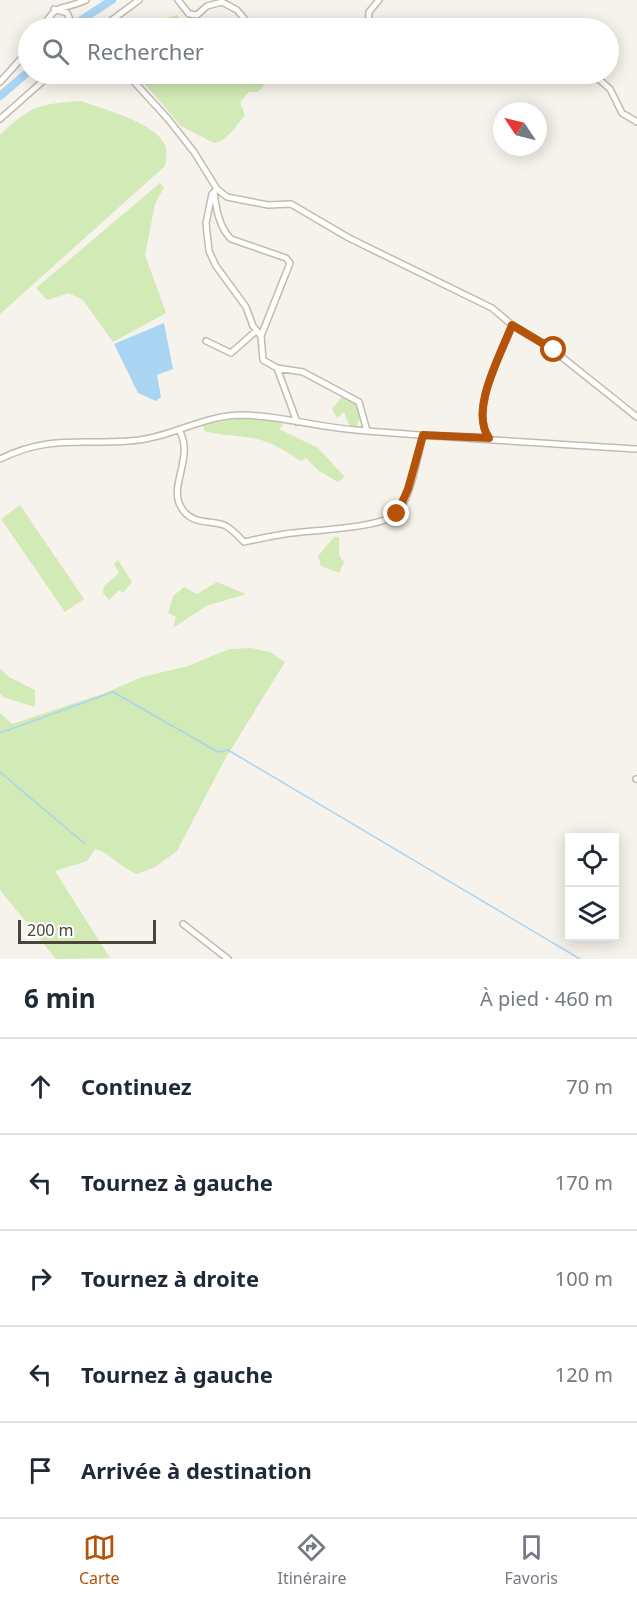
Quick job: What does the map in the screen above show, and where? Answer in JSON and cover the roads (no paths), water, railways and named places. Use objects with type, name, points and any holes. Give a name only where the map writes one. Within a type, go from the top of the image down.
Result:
[{"type":"street","points":[[48,18],[54,9],[86,0]]},
{"type":"street","points":[[115,18],[140,0]]},
{"type":"street","points":[[178,0],[185,11],[197,15],[207,6],[222,2],[237,10],[244,18]]},
{"type":"street","points":[[369,18],[369,12],[379,0]]},
{"type":"street","points":[[69,5],[65,10],[69,18]]},
{"type":"street","points":[[54,9],[67,13]]},
{"type":"street","points":[[0,82],[18,62]]},
{"type":"street","points":[[0,119],[40,84]]},
{"type":"street","points":[[136,84],[194,152],[215,190],[216,210],[225,233],[231,239],[286,258],[290,263],[259,334],[231,352],[206,341]]},
{"type":"street","points":[[604,84],[610,90],[622,113],[637,122]]},
{"type":"street","points":[[215,190],[226,197],[268,205],[291,204],[349,238],[492,308],[512,325],[554,350],[637,417]]},
{"type":"street","points":[[215,190],[206,223],[207,243],[211,258],[246,307],[259,334],[263,360],[277,368],[303,372],[359,402],[367,431]]},
{"type":"street","points":[[489,438],[482,428],[483,403],[512,325]]},
{"type":"street","points":[[277,368],[297,422]]},
{"type":"street","points":[[0,459],[24,447],[48,442],[130,441],[179,430],[214,418],[243,415],[367,431],[637,449]]},
{"type":"street","points":[[179,430],[186,448],[178,495],[180,506],[190,517],[209,524],[225,525],[244,542],[386,520],[397,514],[408,489],[423,435]]},
{"type":"street","points":[[183,924],[228,959]]},
{"type":"water","points":[[164,323],[173,369],[157,375],[161,397],[156,401],[138,393],[114,344]]},
{"type":"waterway","points":[[84,18],[112,0]]},
{"type":"waterway","points":[[0,96],[18,81]]},
{"type":"waterway","points":[[0,733],[113,692],[218,752],[228,750],[580,959]]},
{"type":"waterway","points":[[0,772],[85,844]]}]
